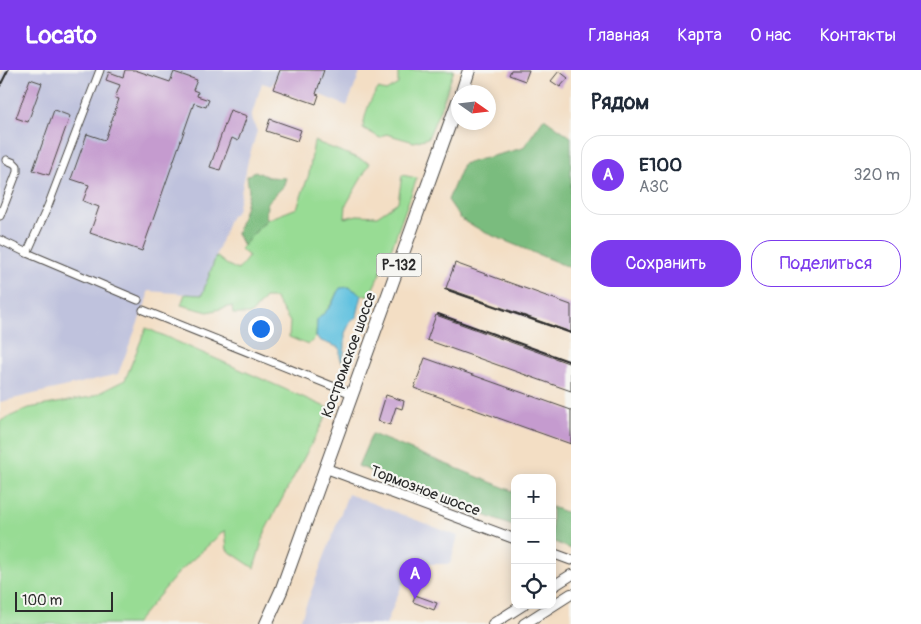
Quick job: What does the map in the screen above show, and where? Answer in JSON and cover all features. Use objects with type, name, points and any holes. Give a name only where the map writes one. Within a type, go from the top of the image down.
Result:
[{"type":"highway","points":[[465,85],[470,70]]},
{"type":"highway","name":"Костромское шоссе","points":[[280,592],[451,120]]},
{"type":"highway","name":"Р-132","points":[[266,624],[280,592]]},
{"type":"highway","name":"Р-132","points":[[272,624],[280,592]]},
{"type":"main road","points":[[556,584],[571,575]]},
{"type":"main road","points":[[524,624],[571,594]]},
{"type":"main road","points":[[492,624],[516,609]]},
{"type":"street","points":[[27,253],[48,206],[100,70]]},
{"type":"street","points":[[0,216],[17,166],[7,160]]},
{"type":"street","points":[[0,240],[138,300]]},
{"type":"street","points":[[143,310],[352,394]]},
{"type":"street","name":"Тормозное шоссе","points":[[325,468],[511,538]]},
{"type":"street","points":[[556,554],[571,560]]},
{"type":"shaded area","points":[[4,70],[361,70],[347,106],[277,77],[272,86],[262,83],[251,117],[257,131],[237,211],[229,219],[202,295],[148,291],[147,299],[118,374],[0,402],[0,78]]},
{"type":"shaded area","points":[[348,494],[458,536],[450,564],[428,564],[402,585],[386,624],[299,624]]},
{"type":"green space","points":[[398,70],[454,70],[428,138],[414,142],[386,134],[380,138],[363,128],[368,107],[375,93],[378,89],[386,91],[398,84]]},
{"type":"green space","points":[[544,118],[571,137],[571,268],[486,233],[461,219],[448,200],[463,164],[523,148]]},
{"type":"green space","points":[[314,141],[370,163],[346,205],[345,218],[357,215],[377,216],[398,202],[402,175],[417,178],[392,247],[370,295],[362,295],[349,287],[337,292],[329,308],[317,320],[316,337],[308,345],[289,337],[290,322],[275,298],[265,298],[251,314],[233,314],[232,306],[208,312],[181,305],[185,294],[202,295],[216,256],[238,270],[249,256],[240,249],[266,220],[297,208],[309,174]]},
{"type":"green space","points":[[255,171],[268,177],[286,178],[283,187],[267,203],[266,220],[243,246],[237,233],[249,191],[247,176]]},
{"type":"green space","points":[[146,328],[330,409],[266,529],[254,568],[227,550],[225,530],[180,571],[135,624],[0,624],[0,421],[29,408],[91,397],[125,380]]},
{"type":"green space","points":[[372,434],[511,490],[511,525],[358,466]]},
{"type":"green space","points":[[556,508],[571,514],[571,549],[556,543]]},
{"type":"water","points":[[349,287],[362,295],[357,316],[350,323],[345,333],[345,348],[342,362],[340,348],[321,341],[316,337],[317,320],[332,304],[340,288]]},
{"type":"building","points":[[125,70],[135,70],[170,82],[174,72],[197,80],[193,90],[198,92],[197,96],[209,100],[206,107],[194,103],[142,251],[90,233],[99,207],[83,201],[89,185],[71,179],[87,134],[105,140],[119,99],[115,98],[120,85],[106,80],[109,72],[123,77]]},
{"type":"building","points":[[280,70],[324,70],[316,94],[319,95],[316,104],[273,89]]},
{"type":"building","points":[[511,70],[529,70],[525,81],[509,75]]},
{"type":"building","points":[[559,71],[568,78],[560,87],[551,81]]},
{"type":"building","points":[[30,79],[42,83],[28,122],[16,118]]},
{"type":"building","points":[[54,110],[70,116],[49,175],[33,170]]},
{"type":"building","points":[[230,110],[247,116],[238,141],[232,138],[220,170],[210,167]]},
{"type":"building","points":[[270,119],[301,130],[297,141],[266,131]]},
{"type":"building","points":[[455,263],[571,305],[571,332],[446,288]]},
{"type":"building","points":[[436,315],[571,364],[571,391],[427,340]]},
{"type":"building","points":[[425,358],[571,410],[571,444],[414,388]]},
{"type":"building","points":[[386,395],[404,401],[402,409],[396,407],[390,425],[378,421]]},
{"type":"building","points":[[415,595],[437,603],[434,610],[413,602]]},
{"type":"railway","points":[[0,86],[8,70]]},
{"type":"railway","points":[[445,289],[571,333]]},
{"type":"railway","points":[[438,314],[571,362]]},
{"type":"place","name":"E100","points":[[415,599]]}]
